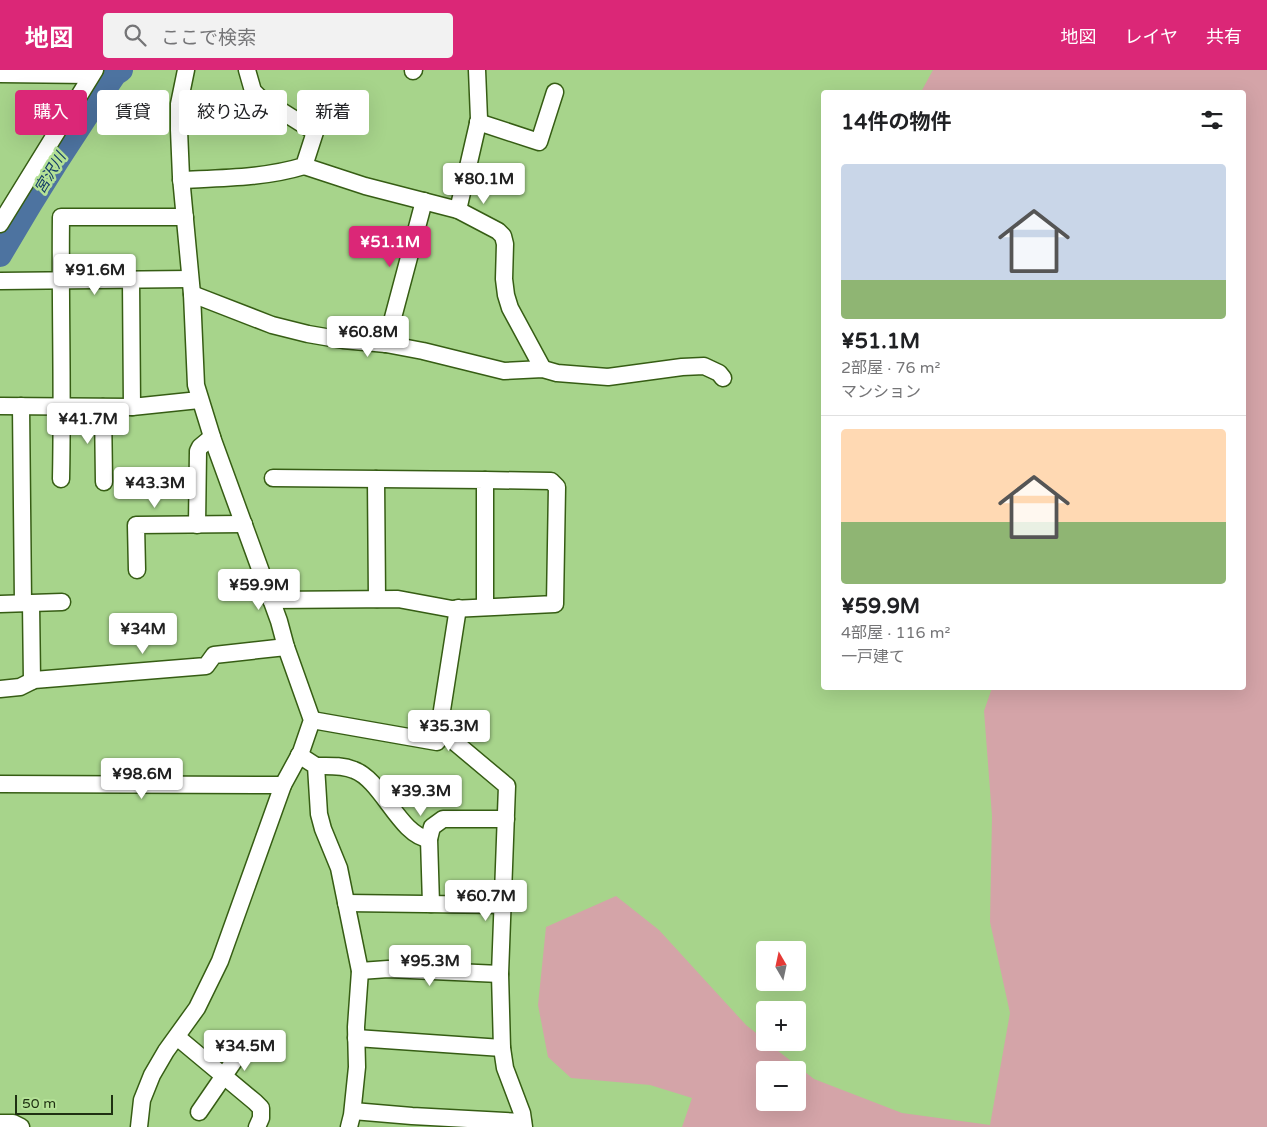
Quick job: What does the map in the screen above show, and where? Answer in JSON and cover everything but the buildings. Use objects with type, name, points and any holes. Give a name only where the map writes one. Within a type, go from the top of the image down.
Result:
[{"type":"street","points":[[139,1127],[142,1100],[152,1075],[198,1008],[220,961],[284,786],[299,755],[312,720],[212,437],[196,385],[191,287],[181,180],[179,104],[186,70]]},
{"type":"street","points":[[247,70],[253,91],[259,97],[315,132],[304,166]]},
{"type":"street","points":[[458,210],[478,122],[478,70]]},
{"type":"street","points":[[0,74],[92,73]]},
{"type":"street","points":[[0,224],[92,73]]},
{"type":"street","points":[[478,122],[539,142],[555,92]]},
{"type":"street","points":[[181,180],[232,178],[290,170],[304,166],[365,186],[458,210],[498,230],[503,236],[505,244],[504,279],[510,308],[543,369]]},
{"type":"street","points":[[386,344],[424,201]]},
{"type":"street","points":[[61,479],[63,408],[60,280],[61,217],[185,216]]},
{"type":"street","points":[[0,281],[131,280],[191,287],[272,326],[308,334],[386,344],[423,351],[504,371],[543,369],[557,373],[608,377],[682,367],[704,366],[719,372],[722,378]]},
{"type":"street","points":[[131,280],[132,407]]},
{"type":"street","points":[[0,406],[103,408],[200,400]]},
{"type":"street","points":[[21,406],[27,603],[32,681]]},
{"type":"street","points":[[103,408],[104,482]]},
{"type":"street","points":[[197,524],[198,451],[212,437]]},
{"type":"street","points":[[271,600],[398,599],[452,609],[555,604],[558,487],[551,481],[273,478]]},
{"type":"street","points":[[376,479],[377,599]]},
{"type":"street","points":[[485,480],[485,607]]},
{"type":"street","points":[[137,570],[136,525],[244,524]]},
{"type":"street","points":[[0,604],[62,602]]},
{"type":"street","points":[[312,720],[437,742],[458,608]]},
{"type":"street","points":[[0,689],[20,687],[32,681],[206,666],[214,655],[286,647]]},
{"type":"street","points":[[316,766],[319,814],[339,868],[360,971],[356,1038],[357,1067],[351,1119],[524,1124],[522,1113],[505,1068],[502,1048],[500,974],[507,786],[439,729]]},
{"type":"street","points":[[299,755],[316,766],[354,769],[365,776],[403,822],[423,839],[429,839]]},
{"type":"street","points":[[0,784],[284,786]]},
{"type":"street","points":[[431,904],[429,839],[432,827],[443,819],[506,819]]},
{"type":"street","points":[[346,903],[503,905]]},
{"type":"street","points":[[360,971],[388,969],[500,974]]},
{"type":"street","points":[[177,1036],[261,1108],[261,1118],[257,1127]]},
{"type":"street","points":[[356,1038],[502,1048]]},
{"type":"street","points":[[199,1112],[243,1048]]},
{"type":"street","points":[[0,1123],[13,1123],[21,1127]]},
{"type":"shaded area","points":[[933,70],[1267,70],[1267,1127],[682,1127],[692,1098],[650,1085],[571,1078],[548,1057],[538,1005],[546,927],[616,896],[659,930],[746,1025],[756,1033],[756,1051],[778,1051],[791,1061],[756,1061],[756,1111],[806,1111],[806,1073],[814,1079],[902,1113],[990,1125],[1010,1013],[990,922],[992,816],[984,711],[991,690],[1246,690],[1246,90],[922,90]]},
{"type":"waterway","name":"宮沢川","points":[[0,255],[70,141],[115,74],[121,70]]}]
